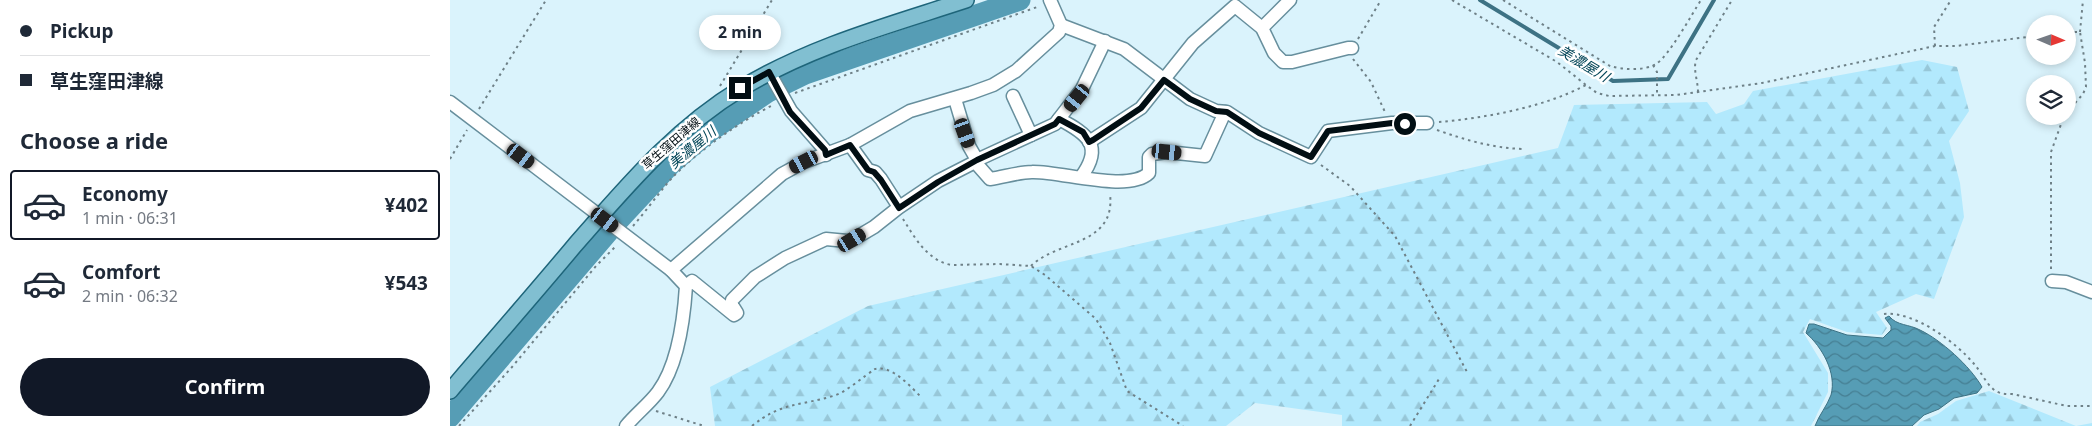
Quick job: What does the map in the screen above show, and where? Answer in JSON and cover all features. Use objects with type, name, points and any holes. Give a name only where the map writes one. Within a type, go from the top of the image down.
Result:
[{"type":"main road","name":"草生窪田津線","points":[[450,391],[602,219],[626,185],[665,145],[717,105],[740,88],[770,76],[841,41],[966,0]]},
{"type":"street","points":[[1262,28],[1290,0]]},
{"type":"street","points":[[671,270],[776,177],[804,162],[850,145],[910,111],[955,99],[993,85],[1016,71],[1060,32],[1061,25],[1051,1]]},
{"type":"street","points":[[1089,142],[1141,108],[1193,43],[1235,6],[1262,28],[1274,54],[1283,62],[1292,62],[1352,48]]},
{"type":"street","points":[[1061,25],[1124,49],[1190,99],[1216,111],[1225,112],[1259,133],[1311,157],[1328,131],[1392,123],[1427,124]]},
{"type":"street","points":[[626,426],[659,391],[670,371],[679,335],[686,286],[692,281],[734,314],[737,313],[732,300],[756,277],[785,258],[826,239],[846,242],[852,240],[874,227],[938,182],[976,161],[1055,124],[1082,90],[1105,42]]},
{"type":"street","points":[[770,76],[790,112],[825,150],[826,155]]},
{"type":"street","points":[[1013,96],[1031,135]]},
{"type":"street","points":[[955,99],[969,146],[976,161],[990,179],[1031,171],[1108,182],[1144,178],[1149,173],[1149,157],[1152,154],[1167,152],[1206,156],[1225,112]]},
{"type":"street","points":[[450,102],[671,270],[686,286]]},
{"type":"street","points":[[1059,119],[1083,132],[1089,142],[1093,158],[1081,177]]},
{"type":"street","points":[[850,145],[868,170],[874,172],[881,180],[896,210]]},
{"type":"street","points":[[2052,280],[2066,282],[2092,292]]},
{"type":"path","points":[[450,159],[546,0]]},
{"type":"path","points":[[717,105],[719,87],[772,0]]},
{"type":"path","points":[[1381,0],[1350,52],[1352,58],[1371,82],[1392,123]]},
{"type":"path","points":[[1452,0],[1557,62],[1597,93],[1609,96],[1698,92],[1762,84],[1935,46],[1956,46],[2026,37]]},
{"type":"path","points":[[1503,0],[1610,66],[1619,69],[1646,67],[1657,63],[1678,38],[1701,0]]},
{"type":"path","points":[[1698,92],[1698,78],[1695,69],[1696,60],[1732,0]]},
{"type":"path","points":[[1935,46],[1934,27],[1951,0]]},
{"type":"path","points":[[2076,102],[2083,94],[2087,79],[2080,32],[2083,0]]},
{"type":"path","points":[[459,426],[512,367],[672,178],[751,116],[801,89],[1051,1]]},
{"type":"path","points":[[1653,65],[1656,72],[1657,95]]},
{"type":"path","points":[[1427,124],[1461,120],[1525,107],[1569,95],[1586,85]]},
{"type":"path","points":[[1427,124],[1436,130],[1470,142],[1522,149]]},
{"type":"path","points":[[2052,280],[2051,152],[2061,125]]},
{"type":"path","points":[[1311,157],[1350,186],[1395,236],[1467,372]]},
{"type":"path","points":[[1030,266],[1039,258],[1083,241],[1100,228],[1107,218],[1111,203],[1108,182]]},
{"type":"path","points":[[896,210],[918,243],[935,259],[944,264],[951,266],[1000,264],[1030,266],[1045,275],[1096,319],[1110,342],[1127,391],[1183,426]]},
{"type":"path","points":[[1884,314],[1897,314],[1922,322],[1962,351],[1975,364],[1994,390],[2002,394],[2012,394],[2067,406],[2092,406]]},
{"type":"path","points":[[752,426],[766,414],[775,410],[835,396],[875,369],[882,367],[899,378],[922,398]]},
{"type":"path","points":[[1410,426],[1439,379]]},
{"type":"path","points":[[645,406],[704,426]]},
{"type":"green space","points":[[1922,60],[1957,67],[1969,111],[1949,141],[1960,183],[1964,217],[1934,299],[1916,294],[1876,312],[1887,328],[1882,335],[1847,332],[1810,319],[1803,332],[1828,373],[1828,392],[1811,426],[1342,426],[1342,415],[1255,403],[1226,426],[715,426],[710,387],[868,306],[1558,148],[1574,105],[1707,102],[1716,114],[1744,104],[1753,91]]},
{"type":"green space","points":[[1989,391],[2076,426],[1917,426],[1920,422],[1938,414],[1956,401]]},
{"type":"green space","points":[[2092,423],[2092,426],[2076,426]]},
{"type":"water","points":[[1889,316],[1896,322],[1928,334],[1946,347],[1963,362],[1982,387],[1977,393],[1954,398],[1939,409],[1924,415],[1912,426],[1815,426],[1831,395],[1832,378],[1823,353],[1806,333],[1809,324],[1847,335],[1883,338],[1891,330],[1891,326],[1885,318]]},
{"type":"waterway","name":"美濃屋川","points":[[450,417],[616,223],[671,164],[709,132],[768,92],[805,74],[1020,0]]},
{"type":"waterway","name":"美濃屋川","points":[[1480,0],[1613,81],[1668,79],[1714,0]]},
{"type":"route","points":[[740,88],[769,72],[790,112],[825,150],[826,155],[850,145],[868,170],[874,172],[881,180],[899,208],[938,182],[977,160],[1055,124],[1059,119],[1083,132],[1089,142],[1141,108],[1164,80],[1190,99],[1216,111],[1227,112],[1259,133],[1311,157],[1322,137],[1328,131],[1392,123],[1405,124]]}]
